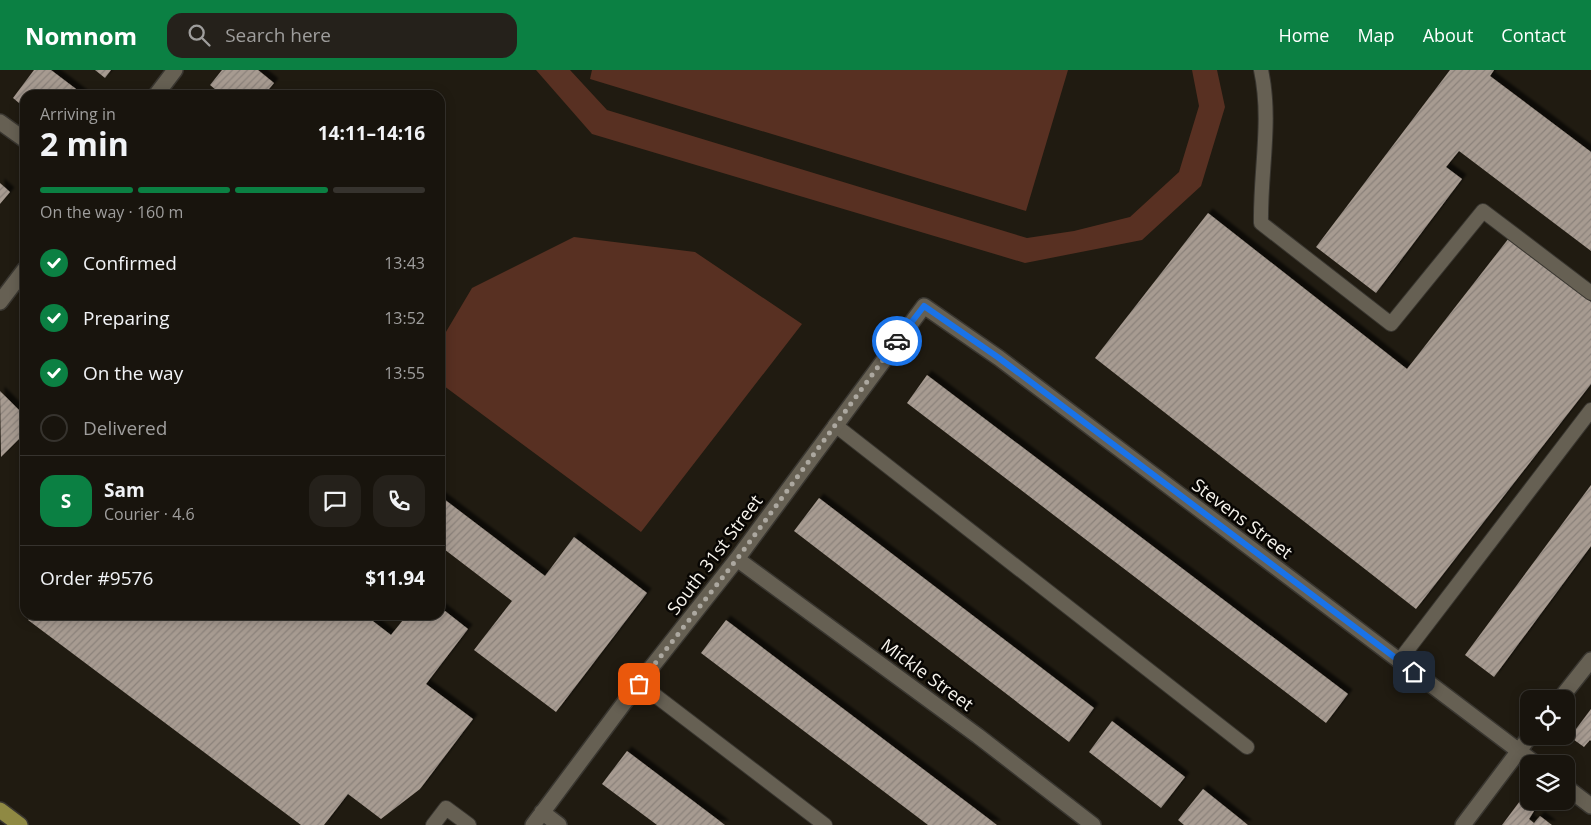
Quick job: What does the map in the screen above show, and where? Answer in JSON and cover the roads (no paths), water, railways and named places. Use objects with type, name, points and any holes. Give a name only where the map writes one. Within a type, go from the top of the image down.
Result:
[{"type":"main road","points":[[0,810],[20,825]]},
{"type":"street","points":[[160,90],[175,70]]},
{"type":"street","points":[[0,122],[20,136]]},
{"type":"street","points":[[0,302],[20,276]]},
{"type":"street","name":"South 31st Street","points":[[533,825],[639,684],[737,559],[924,306]]},
{"type":"street","name":"Stevens Street","points":[[924,306],[999,358],[1524,755]]},
{"type":"street","name":"Mickle Street","points":[[737,559],[978,736],[1094,825]]},
{"type":"street","points":[[1567,690],[1591,660]]},
{"type":"street","points":[[1463,825],[1522,745]]},
{"type":"street","points":[[1575,794],[1591,806]]},
{"type":"street","points":[[542,812],[559,825]]},
{"type":"lane","points":[[1261,70],[1267,107],[1260,186],[1261,223],[1391,324],[1483,212],[1591,293]]},
{"type":"lane","points":[[1399,661],[1591,410]]},
{"type":"lane","points":[[835,425],[1247,747]]},
{"type":"lane","points":[[639,684],[825,825]]},
{"type":"lane","points":[[433,825],[446,808],[469,825]]}]
